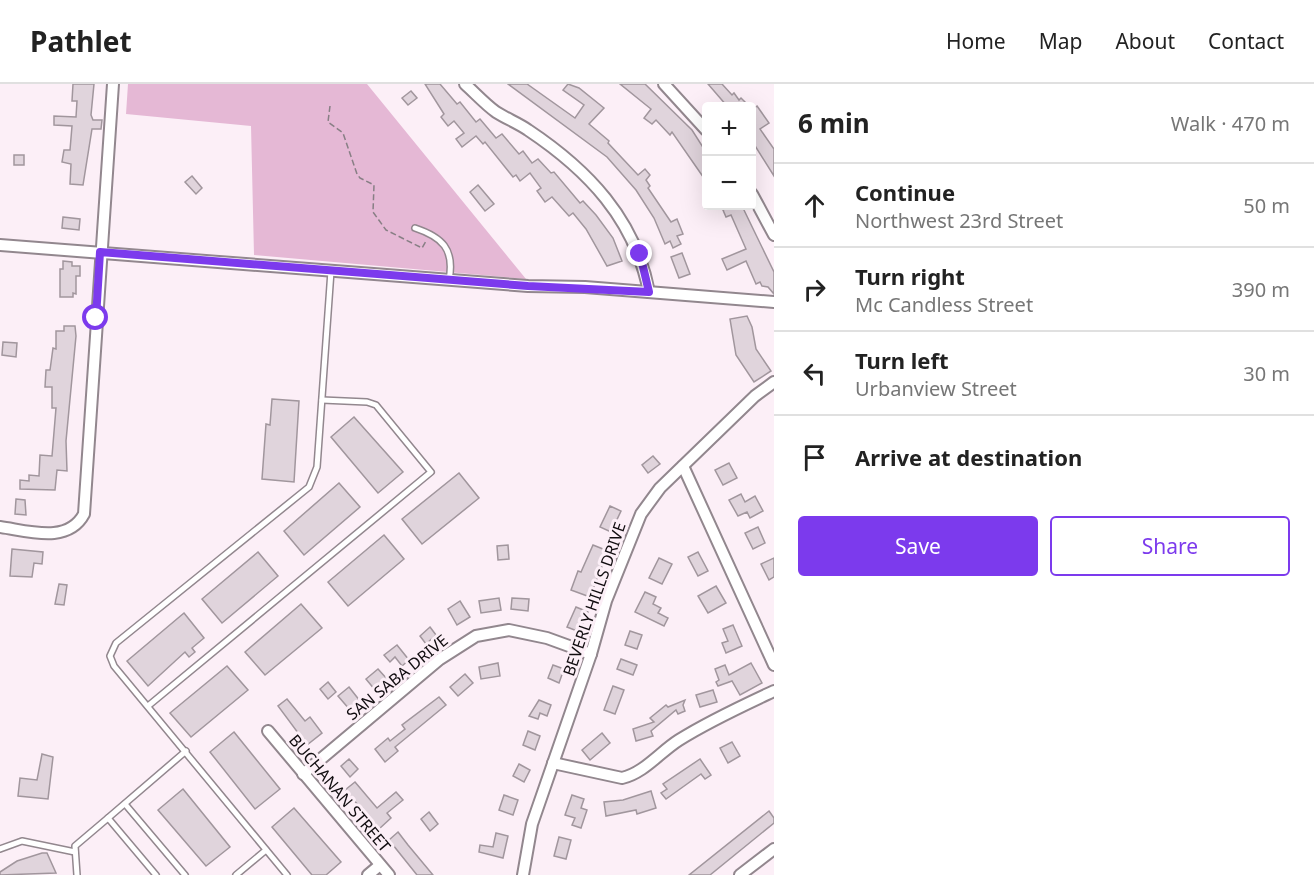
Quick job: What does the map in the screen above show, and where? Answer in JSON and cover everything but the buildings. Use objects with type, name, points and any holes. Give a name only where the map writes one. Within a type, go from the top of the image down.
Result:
[{"type":"street","points":[[0,527],[60,534],[72,529],[82,518],[112,84]]},
{"type":"street","points":[[465,84],[494,110],[552,147],[601,190],[622,219],[640,254],[649,292]]},
{"type":"street","points":[[664,84],[702,126]]},
{"type":"street","points":[[756,201],[774,235]]},
{"type":"street","points":[[0,245],[449,280],[774,302]]},
{"type":"street","name":"BEVERLY HILLS DRIVE","points":[[523,875],[532,824],[591,654],[606,601],[640,514],[660,488],[754,396],[774,382]]},
{"type":"street","points":[[683,466],[774,665]]},
{"type":"street","name":"SAN SABA DRIVE","points":[[303,774],[440,659],[476,636],[509,630],[546,638],[591,654]]},
{"type":"street","points":[[553,763],[622,778],[631,776],[668,747],[698,728],[774,691]]},
{"type":"street","name":"BUCHANAN STREET","points":[[268,731],[389,875]]},
{"type":"street","points":[[740,875],[774,849]]},
{"type":"street","points":[[368,875],[380,865]]},
{"type":"lane","points":[[415,228],[430,233],[449,253],[452,266],[449,280]]},
{"type":"lane","points":[[287,875],[114,666],[110,656],[111,649],[309,487],[317,467],[331,270]]},
{"type":"lane","points":[[148,706],[431,472],[376,405],[367,402],[322,400]]},
{"type":"lane","points":[[77,875],[75,846],[186,751]]},
{"type":"lane","points":[[125,804],[185,875]]},
{"type":"lane","points":[[108,818],[156,875]]},
{"type":"lane","points":[[0,849],[22,841],[75,852]]},
{"type":"lane","points":[[236,875],[266,850]]},
{"type":"path","points":[[330,106],[328,122],[343,134],[357,174],[374,185],[372,212],[386,230],[422,248],[430,233]]},
{"type":"shaded area","points":[[128,84],[367,84],[526,279],[254,255],[251,126],[126,114]]},
{"type":"route","points":[[96,318],[100,252],[528,286],[585,287],[649,292],[640,254]]}]
